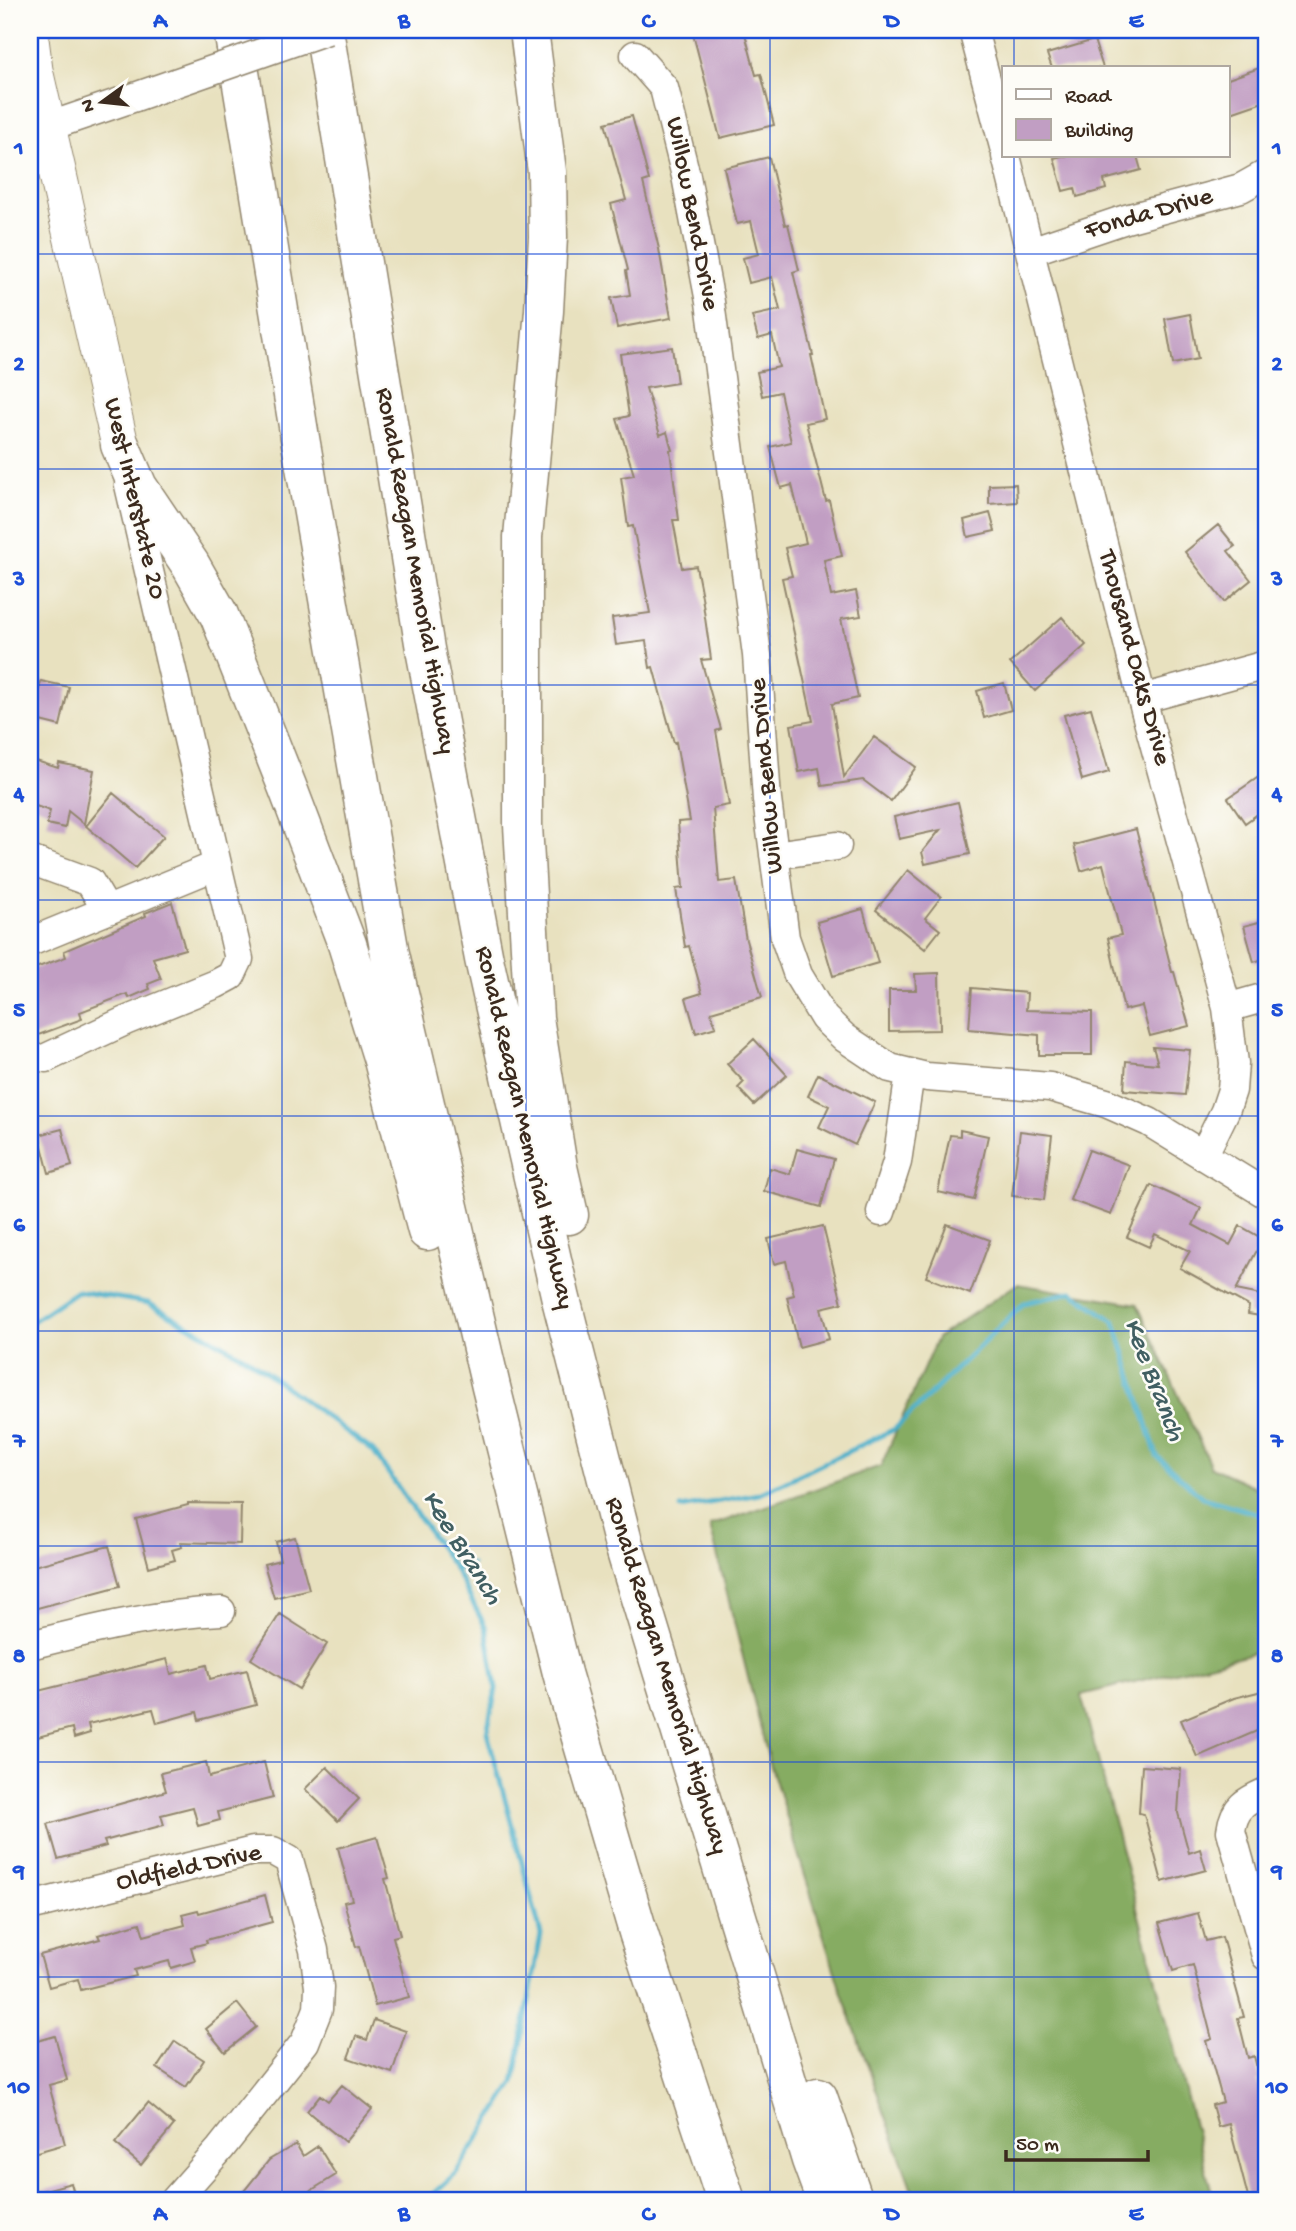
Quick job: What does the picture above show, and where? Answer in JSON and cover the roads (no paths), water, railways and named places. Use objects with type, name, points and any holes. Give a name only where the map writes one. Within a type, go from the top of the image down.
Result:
[{"type":"highway","points":[[233,30],[300,438],[390,954],[491,1387],[562,1673],[642,1945],[726,2201]]},
{"type":"highway","name":"Ronald Reagan Memorial Highway","points":[[326,30],[425,649],[484,959],[558,1286],[623,1542],[811,2160],[826,2201]]},
{"type":"highway","points":[[529,30],[545,145],[548,237],[544,312],[523,537],[523,825],[534,1018],[558,1167],[584,1286],[639,1504],[698,1787]]},
{"type":"highway","points":[[120,445],[138,487],[190,564],[219,615],[347,944],[390,1085],[465,1394],[562,1673]]},
{"type":"highway","points":[[723,1873],[818,2098],[854,2201]]},
{"type":"main road","name":"West Interstate 20","points":[[30,39],[39,130],[120,445]]},
{"type":"street","points":[[39,130],[326,30]]},
{"type":"street","points":[[973,30],[1002,139]]},
{"type":"street","name":"Willow Bend Drive","points":[[635,55],[664,88],[686,176],[710,302],[757,655],[767,800],[774,855],[785,938],[798,975],[824,1018],[845,1038],[890,1068],[927,1077],[1050,1087],[1106,1102],[1149,1122],[1266,1194]]},
{"type":"street","name":"Thousand Oaks Drive","points":[[1007,158],[1142,699],[1227,1008],[1234,1063],[1232,1090],[1203,1156]]},
{"type":"street","name":"Fonda Drive","points":[[1031,251],[1126,219],[1241,188],[1266,174]]},
{"type":"street","name":"West Interstate 20","points":[[46,1058],[125,1021],[216,984],[231,976],[239,959],[215,866],[120,445]]},
{"type":"street","points":[[1142,699],[1266,665]]},
{"type":"street","points":[[774,855],[837,846]]},
{"type":"street","points":[[30,860],[90,882],[106,909]]},
{"type":"street","points":[[30,942],[215,866]]},
{"type":"street","points":[[1227,1008],[1266,997]]},
{"type":"street","points":[[881,1212],[897,1162],[910,1073]]},
{"type":"street","points":[[30,1646],[121,1622],[183,1612],[221,1611]]},
{"type":"street","points":[[1266,1792],[1249,1800],[1238,1810],[1233,1818],[1231,1831],[1266,1956]]},
{"type":"street","name":"Oldfield Drive","points":[[30,1906],[253,1851],[273,1851],[289,1860],[314,1950],[319,1987],[318,2009],[306,2042],[220,2149],[174,2201]]},
{"type":"waterway","name":"Kee Branch","points":[[30,1323],[77,1291],[148,1303],[248,1359],[373,1451],[455,1569],[486,1628],[496,1689],[487,1732],[541,1934],[514,2083],[456,2173],[425,2201]]},
{"type":"waterway","name":"Kee Branch","points":[[681,1508],[759,1494],[895,1429],[1024,1303],[1072,1292],[1115,1322],[1157,1456],[1203,1498],[1266,1516]]},
{"type":"waterway","points":[[455,1569],[471,1564]]}]
